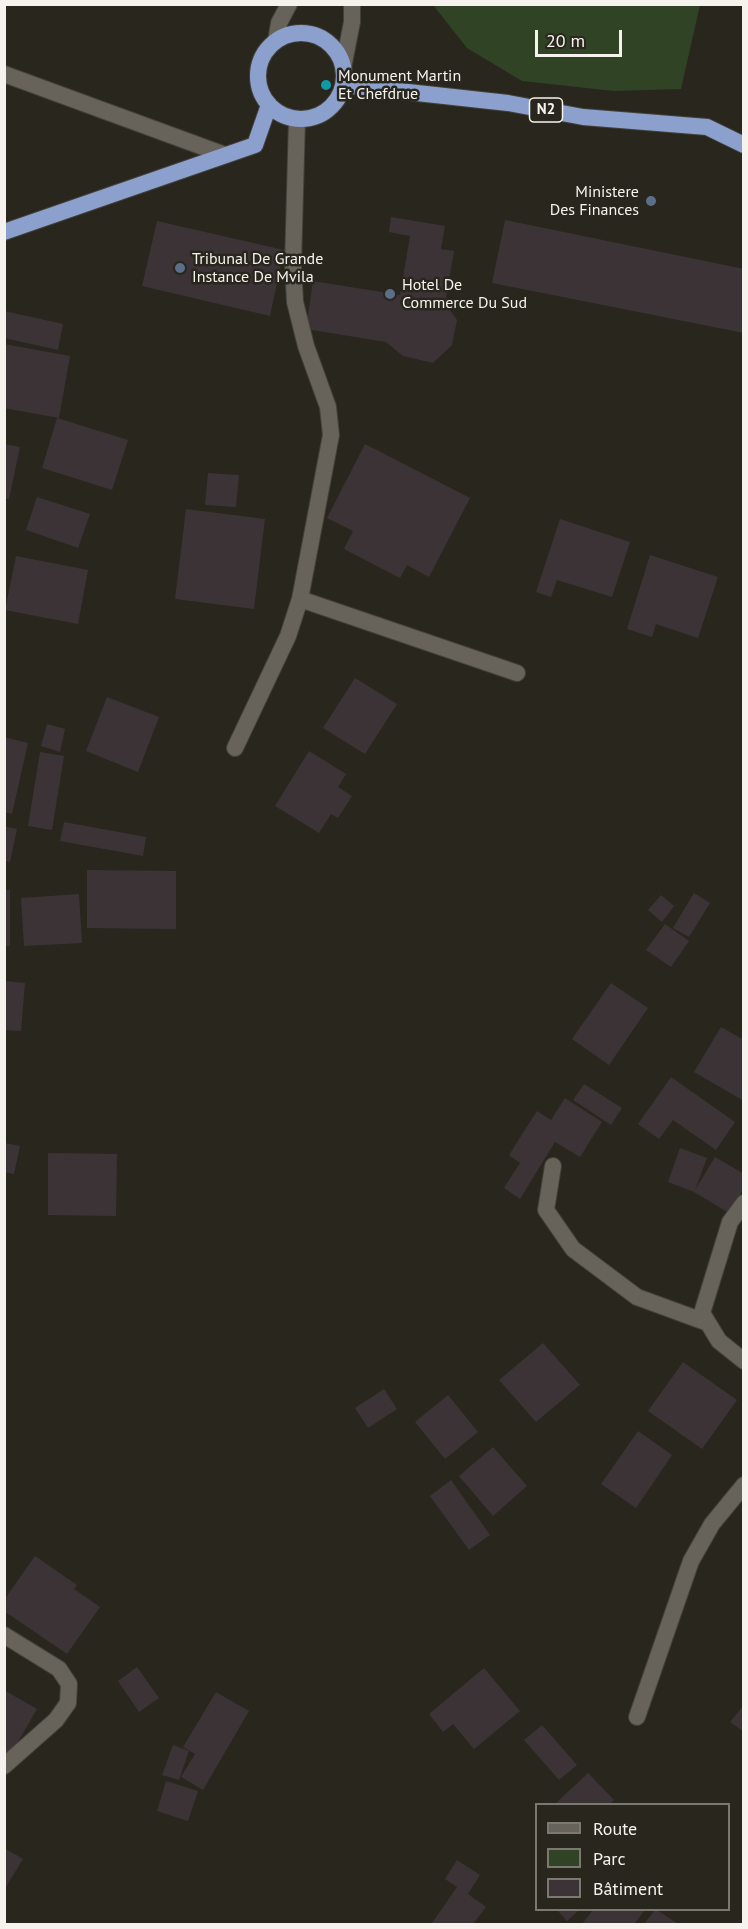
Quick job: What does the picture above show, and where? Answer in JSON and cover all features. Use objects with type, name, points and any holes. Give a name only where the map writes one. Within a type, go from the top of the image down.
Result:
[{"type":"highway","points":[[291,34],[309,34],[324,40],[337,52],[344,76],[338,99],[327,111],[313,118],[297,119],[281,115],[268,105],[260,89],[258,71],[264,55],[276,41],[291,34]]},
{"type":"highway","name":"N2","points":[[344,76],[583,117],[707,127],[744,145]]},
{"type":"highway","points":[[4,232],[255,144],[268,105]]},
{"type":"street","points":[[276,41],[279,23],[289,4]]},
{"type":"street","points":[[344,76],[352,22],[352,4]]},
{"type":"street","points":[[4,74],[225,155]]},
{"type":"street","points":[[235,748],[288,636],[300,599],[331,435],[328,407],[306,346],[296,302],[293,264],[297,119]]},
{"type":"street","points":[[300,599],[517,673]]},
{"type":"street","points":[[553,1166],[546,1210],[573,1250],[637,1297],[708,1323]]},
{"type":"street","points":[[744,1203],[730,1222],[702,1313],[719,1341],[744,1361]]},
{"type":"street","points":[[637,1717],[691,1561],[712,1524],[744,1485]]},
{"type":"street","points":[[4,1635],[59,1669],[69,1684],[68,1703],[56,1720],[4,1766]]},
{"type":"green space","points":[[433,5],[700,5],[681,89],[614,91],[522,81],[467,48]]},
{"type":"building","points":[[391,217],[445,226],[441,249],[454,251],[445,303],[457,320],[452,345],[433,363],[403,356],[386,342],[306,329],[313,281],[400,295],[410,236],[389,232]]},
{"type":"building","points":[[505,220],[744,269],[744,333],[492,283]]},
{"type":"building","points":[[157,221],[284,250],[270,316],[142,286]]},
{"type":"building","points":[[4,311],[63,324],[58,350],[4,338]]},
{"type":"building","points":[[4,344],[70,356],[59,418],[4,408]]},
{"type":"building","points":[[57,418],[128,440],[112,490],[42,468]]},
{"type":"building","points":[[4,444],[20,447],[9,499],[4,499]]},
{"type":"building","points":[[365,444],[470,498],[429,577],[407,565],[400,578],[344,549],[353,531],[327,518]]},
{"type":"building","points":[[208,473],[239,475],[236,507],[205,505]]},
{"type":"building","points":[[37,497],[90,514],[78,548],[26,530]]},
{"type":"building","points":[[186,509],[265,519],[254,609],[175,599]]},
{"type":"building","points":[[560,519],[630,542],[612,597],[557,580],[551,597],[536,592]]},
{"type":"building","points":[[650,555],[718,577],[698,638],[656,624],[652,637],[627,629]]},
{"type":"building","points":[[16,556],[88,570],[78,624],[5,610]]},
{"type":"building","points":[[355,678],[397,704],[365,754],[323,728]]},
{"type":"building","points":[[107,697],[159,717],[138,772],[86,751]]},
{"type":"building","points":[[47,724],[65,729],[60,752],[41,746]]},
{"type":"building","points":[[4,737],[28,743],[12,814],[4,812]]},
{"type":"building","points":[[309,751],[346,774],[338,787],[352,796],[338,818],[331,814],[319,833],[275,806]]},
{"type":"building","points":[[40,752],[64,756],[52,830],[28,826]]},
{"type":"building","points":[[64,822],[146,837],[143,856],[60,841]]},
{"type":"building","points":[[4,826],[17,829],[10,862],[4,860]]},
{"type":"building","points":[[87,870],[176,871],[176,929],[87,928]]},
{"type":"building","points":[[4,890],[10,890],[10,946],[4,946]]},
{"type":"building","points":[[694,893],[710,903],[689,937],[673,928]]},
{"type":"building","points":[[79,894],[82,943],[24,946],[21,898]]},
{"type":"building","points":[[661,895],[674,906],[662,922],[648,910]]},
{"type":"building","points":[[665,924],[689,941],[671,967],[646,950]]},
{"type":"building","points":[[4,981],[25,983],[21,1031],[4,1030]]},
{"type":"building","points":[[611,983],[648,1008],[609,1065],[572,1039]]},
{"type":"building","points":[[721,1027],[744,1040],[744,1101],[694,1072]]},
{"type":"building","points":[[671,1077],[735,1122],[716,1150],[673,1120],[659,1139],[638,1124]]},
{"type":"building","points":[[584,1084],[622,1108],[611,1125],[573,1100]]},
{"type":"building","points":[[565,1098],[602,1122],[580,1157],[555,1142],[520,1199],[504,1188],[520,1163],[509,1155],[537,1111],[551,1120]]},
{"type":"building","points":[[4,1143],[20,1146],[14,1174],[4,1172]]},
{"type":"building","points":[[680,1148],[707,1158],[695,1190],[715,1157],[744,1174],[744,1188],[729,1213],[694,1192],[668,1182]]},
{"type":"building","points":[[48,1153],[117,1154],[116,1216],[48,1215]]},
{"type":"building","points":[[543,1343],[580,1385],[536,1422],[499,1380]]},
{"type":"building","points":[[683,1362],[737,1400],[702,1449],[648,1411]]},
{"type":"building","points":[[384,1389],[397,1409],[368,1428],[355,1408]]},
{"type":"building","points":[[448,1395],[478,1432],[445,1459],[415,1422]]},
{"type":"building","points":[[638,1431],[672,1455],[636,1508],[601,1484]]},
{"type":"building","points":[[493,1447],[527,1486],[493,1516],[459,1476]]},
{"type":"building","points":[[451,1480],[490,1535],[469,1550],[430,1496]]},
{"type":"building","points":[[35,1556],[77,1585],[74,1589],[100,1607],[67,1654],[4,1611],[4,1600]]},
{"type":"building","points":[[137,1667],[159,1698],[139,1712],[118,1681]]},
{"type":"building","points":[[484,1668],[520,1711],[474,1749],[453,1724],[443,1732],[429,1714]]},
{"type":"building","points":[[4,1690],[37,1709],[8,1759],[4,1757]]},
{"type":"building","points":[[216,1692],[249,1711],[203,1790],[181,1777],[195,1754],[183,1747]]},
{"type":"building","points":[[744,1705],[744,1732],[730,1722]]},
{"type":"building","points":[[542,1725],[577,1765],[559,1780],[524,1740]]},
{"type":"building","points":[[173,1745],[189,1751],[179,1780],[162,1775]]},
{"type":"building","points":[[588,1773],[614,1800],[611,1803],[556,1803]]},
{"type":"building","points":[[166,1781],[198,1791],[188,1821],[157,1811]]},
{"type":"building","points":[[4,1848],[23,1859],[4,1890]]},
{"type":"building","points":[[457,1860],[480,1875],[468,1894],[486,1907],[473,1924],[432,1923],[457,1887],[445,1879]]},
{"type":"building","points":[[558,1911],[578,1911],[567,1921]]},
{"type":"building","points":[[592,1911],[644,1911],[634,1924],[582,1924]]},
{"type":"building","points":[[654,1911],[658,1911],[678,1924],[644,1924]]},
{"type":"place","name":"Monument Martin Et Chefdrue","points":[[326,85]]},
{"type":"place","name":"Ministere Des Finances","points":[[651,201]]},
{"type":"place","name":"Tribunal De Grande Instance De Mvila","points":[[180,268]]},
{"type":"place","name":"Hotel De Commerce Du Sud","points":[[390,294]]}]
